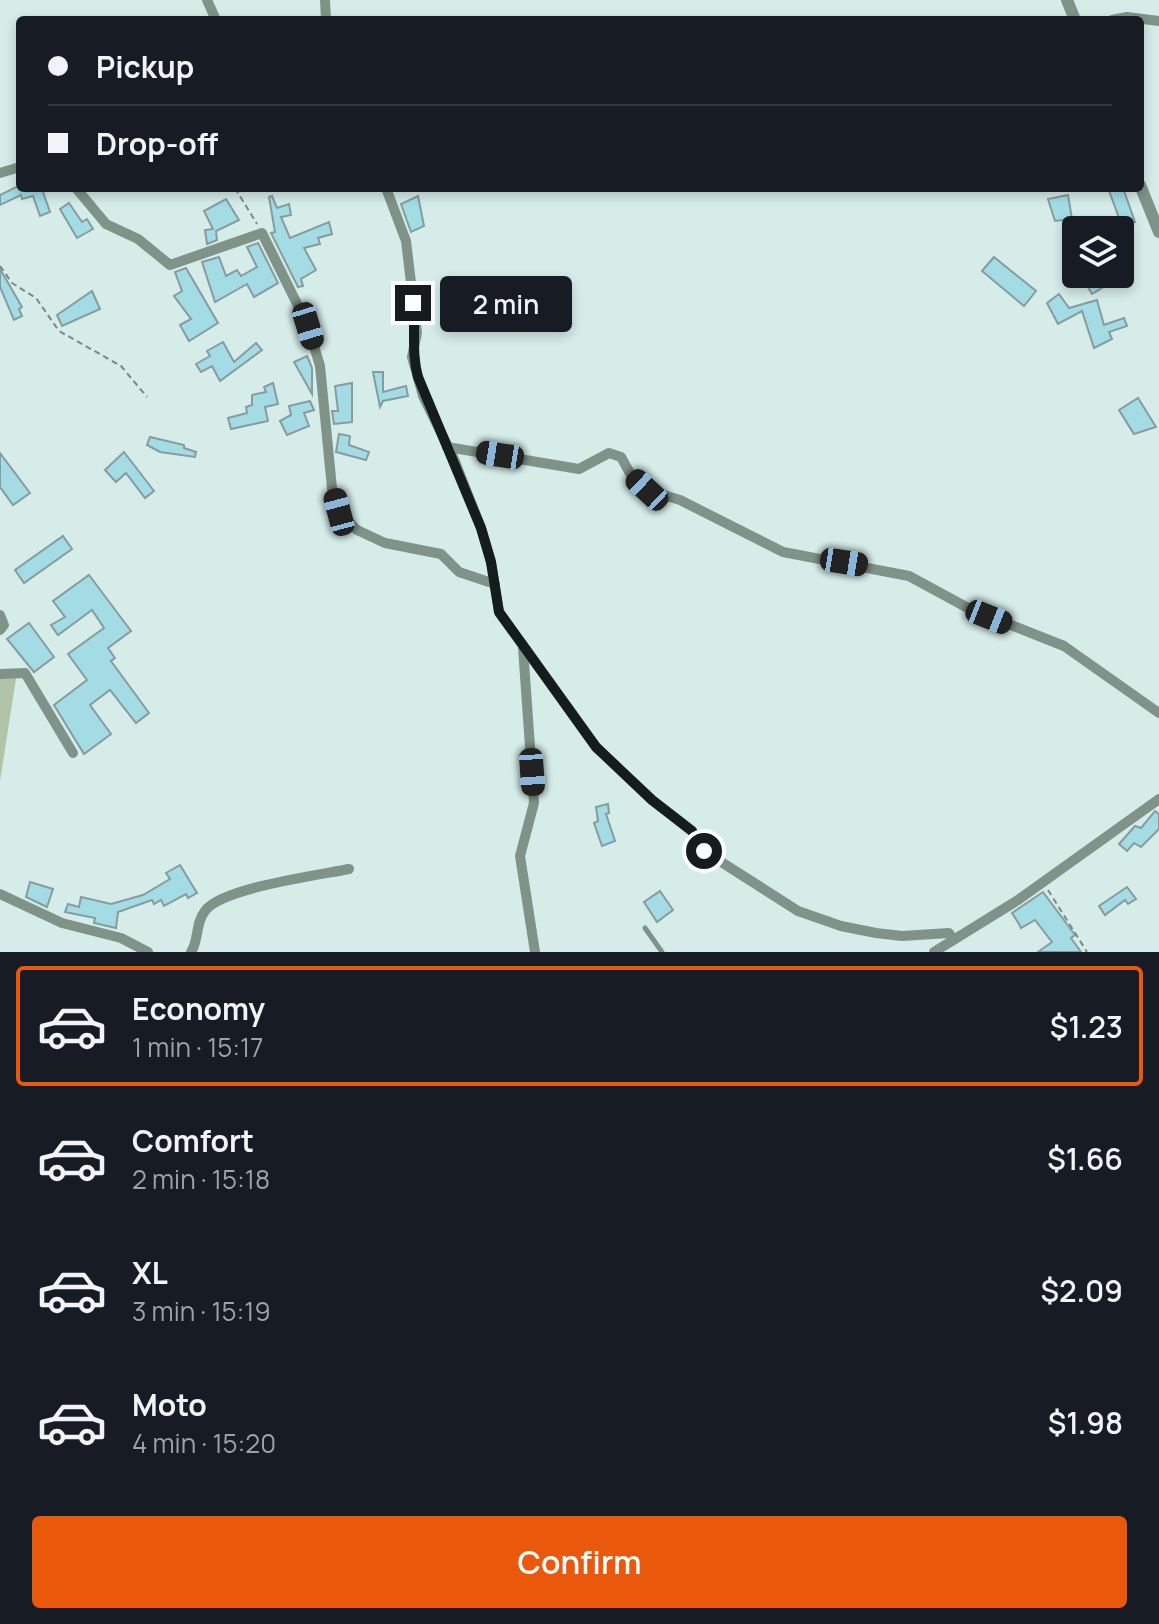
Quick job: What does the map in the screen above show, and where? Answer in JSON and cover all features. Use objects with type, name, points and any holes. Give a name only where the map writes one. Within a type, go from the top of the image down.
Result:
[{"type":"street","points":[[79,192],[106,224],[138,239],[170,265],[262,233],[308,326],[320,366],[332,488],[339,512],[357,530],[385,543],[441,554],[459,572],[495,584]]},
{"type":"street","points":[[388,192],[406,241],[417,333],[412,357],[423,396],[481,528],[499,612],[596,747],[652,800],[686,826],[704,851],[751,884],[798,911],[841,926],[902,936],[949,933],[953,940]]},
{"type":"street","points":[[1143,192],[1159,232]]},
{"type":"street","points":[[447,447],[579,469],[609,453],[621,457],[631,475],[647,490],[680,500],[783,552],[909,576],[968,608],[1064,646],[1159,713]]},
{"type":"street","points":[[0,615],[4,625],[0,630]]},
{"type":"street","points":[[523,646],[534,803],[520,856],[535,952]]},
{"type":"street","points":[[0,674],[25,673],[73,753]]},
{"type":"street","points":[[934,952],[1043,882],[1159,799]]},
{"type":"street","points":[[191,952],[202,915],[215,902],[245,890],[349,869]]},
{"type":"street","points":[[0,894],[62,923],[121,938],[148,952]]},
{"type":"lane","points":[[645,928],[662,952]]},
{"type":"path","points":[[237,192],[262,233]]},
{"type":"path","points":[[0,266],[12,283],[36,298],[59,331],[121,366],[147,397]]},
{"type":"path","points":[[1043,882],[1087,952]]},
{"type":"green space","points":[[17,672],[0,781],[0,674]]},
{"type":"building","points":[[16,187],[16,192],[43,192],[50,212],[40,216],[33,196],[22,199],[21,195],[0,205],[0,195]]},
{"type":"building","points":[[1109,192],[1124,192],[1133,216],[1118,216]]},
{"type":"building","points":[[1068,195],[1072,216],[1062,216],[1062,220],[1055,221],[1048,199]]},
{"type":"building","points":[[272,196],[277,208],[289,204],[291,215],[281,217],[290,238],[329,222],[332,234],[318,238],[320,244],[304,248],[316,270],[301,279],[303,286],[298,287],[271,233],[275,232],[269,197]]},
{"type":"building","points":[[418,196],[424,226],[411,232],[401,204]]},
{"type":"building","points":[[226,199],[239,220],[216,231],[217,240],[207,244],[205,230],[213,229],[204,211]]},
{"type":"building","points":[[69,203],[82,222],[87,219],[93,229],[77,238],[60,209]]},
{"type":"building","points":[[258,243],[278,283],[254,297],[247,284],[215,302],[202,262],[219,257],[226,276],[237,270],[241,276],[257,267],[247,247]]},
{"type":"building","points":[[994,257],[1036,291],[1024,306],[982,271]]},
{"type":"building","points":[[186,268],[218,323],[189,341],[180,325],[191,319],[174,296],[182,291],[175,272]]},
{"type":"building","points":[[0,269],[22,307],[19,309],[22,316],[14,320],[0,287]]},
{"type":"building","points":[[1088,288],[1102,288],[1092,294]]},
{"type":"building","points":[[92,291],[100,309],[62,326],[57,315]]},
{"type":"building","points":[[1059,294],[1069,308],[1097,300],[1104,325],[1124,318],[1127,326],[1109,332],[1112,339],[1094,348],[1082,311],[1058,324],[1047,303]]},
{"type":"building","points":[[223,342],[234,362],[256,343],[262,350],[220,381],[212,366],[201,372],[196,364],[210,356],[207,351]]},
{"type":"building","points":[[307,356],[312,368],[312,394],[294,362]]},
{"type":"building","points":[[373,372],[383,372],[383,392],[406,386],[408,396],[383,401],[380,407]]},
{"type":"building","points":[[273,383],[278,404],[265,407],[268,421],[231,429],[228,418],[247,413],[246,407],[252,405],[252,395],[266,392],[264,387]]},
{"type":"building","points":[[352,383],[352,422],[334,424],[332,411],[338,411],[335,386]]},
{"type":"building","points":[[1138,398],[1156,427],[1134,434],[1119,410]]},
{"type":"building","points":[[310,401],[314,410],[304,413],[309,426],[287,435],[280,421],[291,415],[289,406]]},
{"type":"building","points":[[339,434],[350,436],[349,445],[369,452],[366,460],[336,452]]},
{"type":"building","points":[[150,437],[184,445],[184,448],[196,452],[195,457],[160,452],[147,445]]},
{"type":"building","points":[[124,452],[154,491],[145,498],[126,473],[116,482],[105,470]]},
{"type":"building","points":[[0,453],[30,493],[13,505],[0,487]]},
{"type":"building","points":[[63,536],[72,549],[24,583],[15,570]]},
{"type":"building","points":[[89,575],[131,631],[108,648],[115,658],[111,661],[149,713],[136,723],[110,690],[90,705],[111,734],[84,754],[54,705],[87,680],[68,654],[104,628],[92,610],[58,635],[51,625],[65,617],[53,601]]},
{"type":"building","points":[[29,623],[54,657],[34,672],[7,639]]},
{"type":"building","points":[[608,804],[609,813],[606,814],[615,841],[602,846],[594,823],[598,821],[596,807]]},
{"type":"building","points":[[1155,811],[1159,814],[1159,829],[1141,847],[1134,843],[1127,851],[1119,844],[1135,826],[1141,828]]},
{"type":"building","points":[[180,865],[197,893],[188,898],[186,894],[164,906],[161,900],[154,904],[152,900],[118,912],[116,928],[94,923],[95,918],[65,912],[68,904],[79,907],[81,897],[111,904],[143,895],[170,879],[166,873]]},
{"type":"building","points":[[30,882],[53,889],[47,907],[26,897]]},
{"type":"building","points":[[1127,887],[1136,899],[1128,904],[1125,900],[1105,915],[1099,906]]},
{"type":"building","points":[[660,891],[673,910],[657,922],[644,902]]},
{"type":"building","points":[[1043,892],[1075,935],[1071,938],[1081,952],[1038,952],[1052,942],[1035,920],[1021,928],[1012,913]]},
{"type":"route","points":[[413,303],[417,333],[412,357],[423,396],[454,459],[481,528],[491,562],[499,612],[558,690],[596,747],[652,800],[692,831],[704,851]]}]
